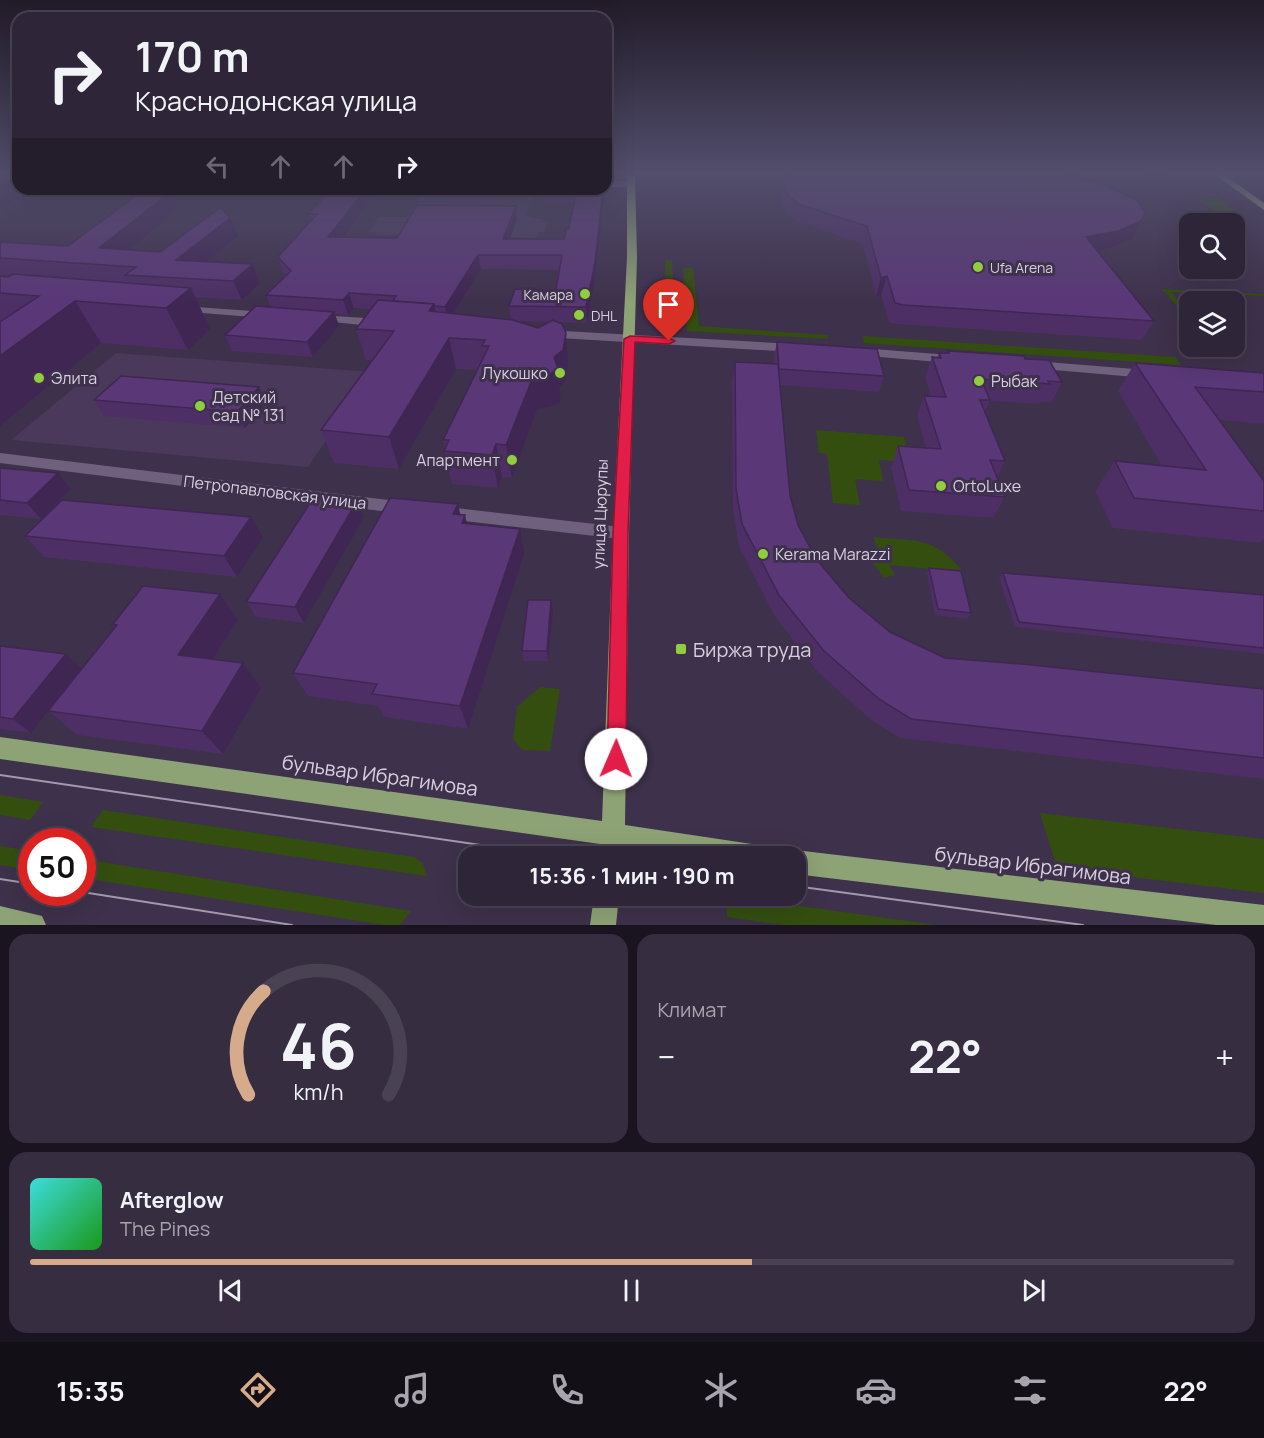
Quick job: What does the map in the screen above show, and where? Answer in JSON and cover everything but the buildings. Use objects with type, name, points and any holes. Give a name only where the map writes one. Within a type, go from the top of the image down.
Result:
[{"type":"main road","name":"улица Цюрупы","points":[[612,846],[616,782],[621,533],[630,339],[631,217]]},
{"type":"main road","name":"бульвар Ибрагимова","points":[[0,748],[500,817],[608,846]]},
{"type":"main road","name":"бульвар Ибрагимова","points":[[806,863],[1264,918]]},
{"type":"main road","points":[[603,925],[605,906]]},
{"type":"main road","points":[[0,920],[33,925]]},
{"type":"street","points":[[163,308],[274,315]]},
{"type":"street","points":[[309,318],[391,324]]},
{"type":"street","points":[[531,334],[810,349]]},
{"type":"street","points":[[845,351],[968,360]]},
{"type":"street","points":[[1024,365],[1161,375]]},
{"type":"street","name":"Петропавловская улица","points":[[0,458],[621,533]]},
{"type":"shaded area","points":[[379,217],[530,217],[548,221],[545,232],[538,232],[536,238],[375,235],[376,232],[369,232]]},
{"type":"shaded area","name":"Детский сад № 131","points":[[116,353],[373,372],[308,467],[11,440]]},
{"type":"green space","points":[[665,260],[672,260],[675,322],[667,322]]},
{"type":"green space","points":[[683,268],[693,268],[699,326],[827,335],[828,339],[687,331]]},
{"type":"green space","points":[[1162,289],[1203,291],[1171,292],[1179,301],[1179,308]]},
{"type":"green space","points":[[1245,293],[1264,294],[1264,296],[1245,295]]},
{"type":"green space","points":[[863,336],[1175,357],[1181,365],[864,343]]},
{"type":"green space","points":[[816,430],[904,437],[911,462],[879,460],[883,481],[855,479],[860,505],[833,503],[827,454],[819,453]]},
{"type":"green space","points":[[873,537],[923,542],[943,552],[963,572],[889,565],[895,575],[884,578],[871,560],[882,559]]},
{"type":"green space","points":[[540,687],[560,689],[550,751],[522,750],[513,739],[517,707]]},
{"type":"green space","points":[[0,795],[43,802],[30,820],[0,815]]},
{"type":"green space","points":[[103,810],[414,857],[423,864],[427,876],[91,827]]},
{"type":"green space","points":[[1040,813],[1264,839],[1264,893],[1057,868]]},
{"type":"green space","points":[[0,846],[18,849],[18,868],[0,865]]},
{"type":"green space","points":[[96,861],[411,911],[400,925],[384,925],[96,880]]},
{"type":"green space","points":[[727,906],[799,906],[937,925],[783,925],[727,917]]},
{"type":"tram line","points":[[0,775],[488,846]]},
{"type":"tram line","points":[[0,879],[18,882]]},
{"type":"tram line","points":[[806,887],[1083,925]]},
{"type":"tram line","points":[[96,894],[292,925]]},
{"type":"place","name":"Ufa Arena","points":[[978,267]]},
{"type":"place","name":"Камара","points":[[585,294]]},
{"type":"place","name":"DHL","points":[[579,315]]},
{"type":"place","name":"Лукошко","points":[[560,373]]},
{"type":"place","name":"Элита","points":[[39,378]]},
{"type":"place","name":"Рыбак","points":[[979,381]]},
{"type":"place","name":"Детский сад № 131","points":[[200,406]]},
{"type":"place","name":"Апартмент","points":[[512,460]]},
{"type":"place","name":"OrtoLuxe","points":[[941,486]]},
{"type":"place","name":"Kerama Marazzi","points":[[763,554]]},
{"type":"place","name":"Биржа труда","points":[[681,649]]},
{"type":"route","points":[[616,759],[621,533],[630,339],[669,341]]}]
